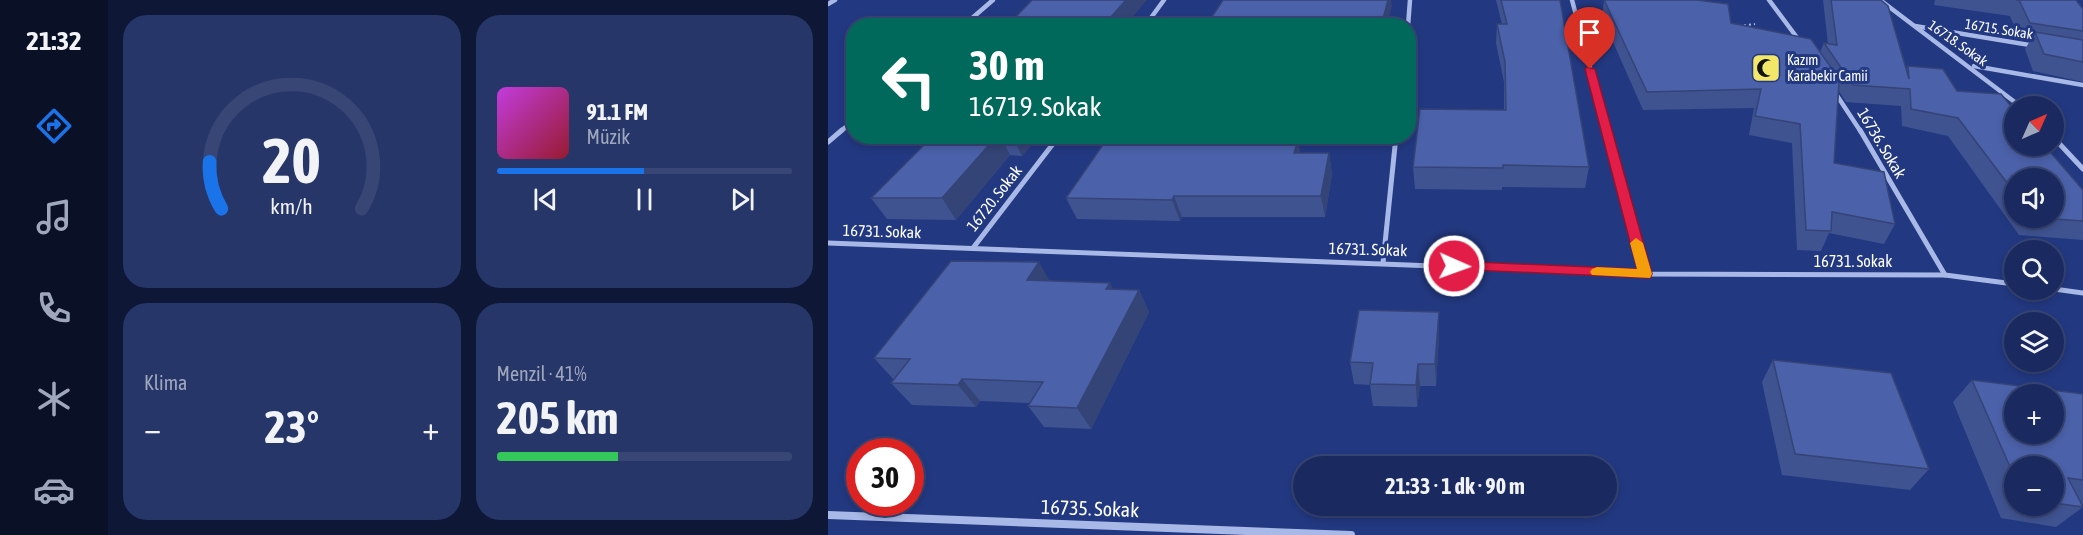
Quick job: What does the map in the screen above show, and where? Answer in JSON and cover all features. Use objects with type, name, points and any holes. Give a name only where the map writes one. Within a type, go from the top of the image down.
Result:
[{"type":"street","points":[[828,4],[835,0]]},
{"type":"street","points":[[972,18],[993,0]]},
{"type":"street","points":[[1151,18],[1164,0]]},
{"type":"street","points":[[1409,18],[1410,0]]},
{"type":"street","points":[[1572,0],[1645,274]]},
{"type":"street","points":[[1769,0],[1802,45]]},
{"type":"street","name":"16718. Sokak","points":[[1880,0],[1912,26],[1973,66],[2008,96]]},
{"type":"street","name":"16715. Sokak","points":[[1912,26],[2038,46]]},
{"type":"street","points":[[1973,66],[2083,85]]},
{"type":"street","name":"16736. Sokak","points":[[1827,81],[1852,117],[1945,275]]},
{"type":"street","points":[[828,142],[846,127]]},
{"type":"street","name":"16720. Sokak","points":[[973,248],[1053,144]]},
{"type":"street","points":[[1383,263],[1395,144]]},
{"type":"street","points":[[2064,149],[2083,169]]},
{"type":"street","name":"16731. Sokak","points":[[828,243],[1645,274],[1945,275],[2004,283]]},
{"type":"street","points":[[2064,290],[2083,293]]},
{"type":"street","name":"16735. Sokak","points":[[828,514],[1351,535]]},
{"type":"path","points":[[1736,26],[1785,21]]},
{"type":"building","points":[[1032,0],[1126,0],[1110,18],[1015,18]]},
{"type":"building","points":[[1223,0],[1388,0],[1383,18],[1211,18]]},
{"type":"building","points":[[1501,0],[1560,0],[1589,167],[1503,165],[1503,168],[1413,167],[1420,109],[1506,110],[1505,62],[1497,24],[1507,24]]},
{"type":"building","points":[[1604,0],[1697,0],[1728,4],[1731,23],[1811,39],[1842,83],[1839,82],[1834,163],[1884,172],[1895,224],[1832,212],[1831,231],[1806,230],[1800,124],[1755,116],[1761,89],[1647,92]]},
{"type":"building","points":[[1831,0],[1881,0],[1888,6],[1909,79],[1908,66],[1943,69],[1957,91],[2001,94],[2004,98],[2004,156],[2054,156],[2064,168],[2004,168],[2004,179],[1958,118],[1911,109],[1910,89],[1853,85],[1824,43],[1837,45]]},
{"type":"building","points":[[2019,0],[2076,0],[2083,9],[2083,31],[2030,23]]},
{"type":"building","points":[[2035,32],[2083,40],[2083,62],[2044,54]]},
{"type":"building","points":[[925,144],[990,144],[942,198],[871,198]]},
{"type":"building","points":[[1103,144],[1297,144],[1294,153],[1329,153],[1321,196],[1174,196],[1172,200],[1066,198]]},
{"type":"building","points":[[2064,168],[2083,190],[2083,221],[2064,220]]},
{"type":"building","points":[[951,261],[1039,262],[1027,280],[1110,283],[1106,289],[1139,290],[1077,408],[1028,406],[1043,382],[962,379],[958,385],[891,383],[910,359],[874,358]]},
{"type":"building","points":[[1359,310],[1439,312],[1435,364],[1418,364],[1416,385],[1370,384],[1373,363],[1350,362]]},
{"type":"building","points":[[1773,360],[1891,373],[1929,469],[1795,454]]},
{"type":"building","points":[[1972,380],[2004,384],[2004,444],[2064,444],[2064,392],[2083,394],[2083,480],[2068,478],[2083,507],[2064,504],[2064,456],[2005,456]]},
{"type":"slow traffic","points":[[1597,272],[1645,274],[1636,243]]},
{"type":"place","name":"Kazım Karabekir Camii","points":[[1766,68]]},
{"type":"route","points":[[1454,266],[1645,274],[1590,69]]}]
